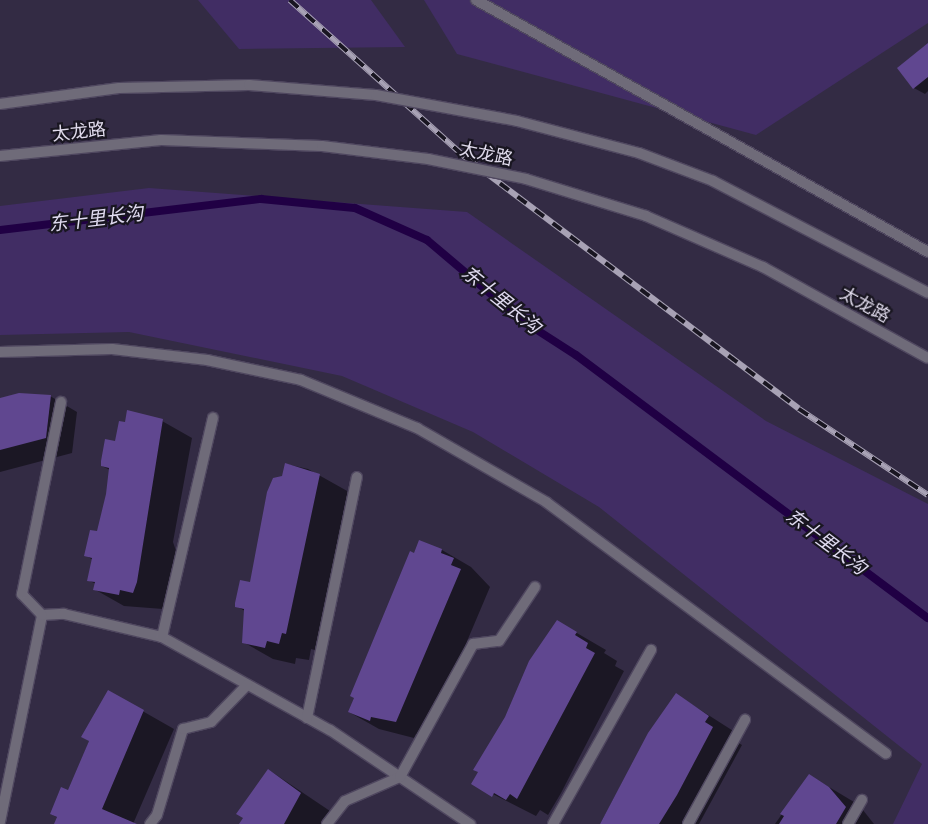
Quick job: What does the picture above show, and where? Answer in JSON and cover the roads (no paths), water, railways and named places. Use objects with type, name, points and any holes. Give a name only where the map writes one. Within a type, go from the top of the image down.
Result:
[{"type":"street","points":[[476,0],[928,252]]},
{"type":"street","points":[[0,104],[119,88],[249,85],[376,95],[518,121],[639,153],[713,181],[928,293]]},
{"type":"street","name":"太龙路","points":[[0,156],[161,140],[322,146],[428,159],[526,179],[646,216],[763,267],[928,358]]},
{"type":"street","points":[[0,352],[112,349],[207,360],[301,380],[417,428],[546,502],[886,754]]},
{"type":"street","points":[[61,402],[22,594],[42,615],[64,614],[162,637],[307,718],[470,824]]},
{"type":"street","points":[[162,637],[213,418]]},
{"type":"street","points":[[307,718],[357,478]]},
{"type":"street","points":[[327,824],[344,801],[400,777],[473,644],[498,641],[535,587]]},
{"type":"street","points":[[0,822],[42,615]]},
{"type":"street","points":[[553,824],[651,650]]},
{"type":"street","points":[[150,824],[157,819],[183,729],[211,722],[248,684]]},
{"type":"street","points":[[688,824],[745,720]]},
{"type":"street","points":[[848,824],[862,800]]},
{"type":"waterway","name":"东十里长沟","points":[[0,230],[261,199],[355,208],[427,240],[523,321],[576,355],[928,618]]},
{"type":"railway","points":[[290,0],[465,157],[799,409],[928,495]]}]
